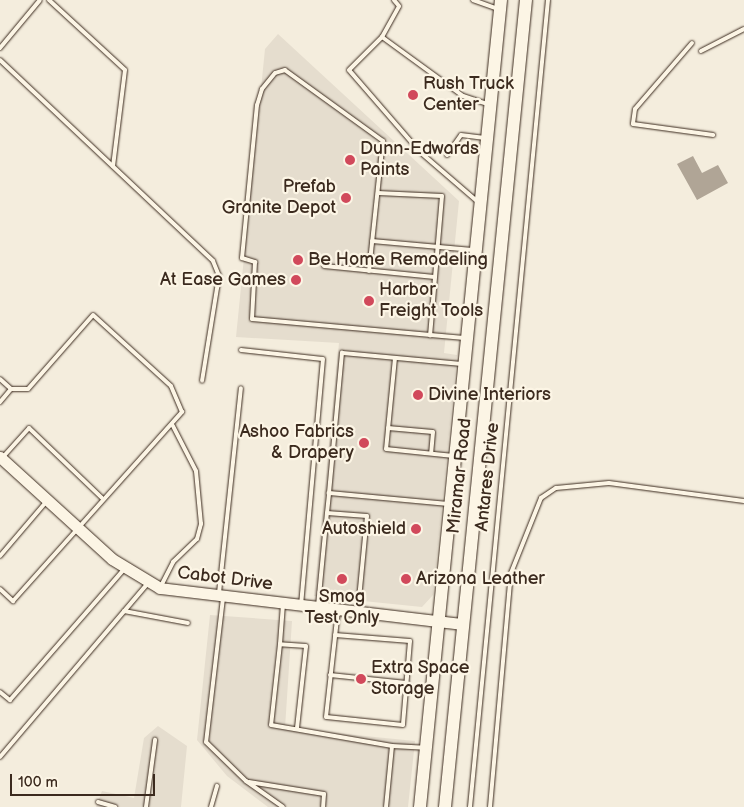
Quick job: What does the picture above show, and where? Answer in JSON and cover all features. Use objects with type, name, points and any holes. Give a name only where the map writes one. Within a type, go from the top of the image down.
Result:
[{"type":"main road","name":"Miramar Road","points":[[445,807],[526,0]]},
{"type":"main road","name":"Miramar Road","points":[[420,807],[437,620],[501,5]]},
{"type":"street","name":"Cabot Drive","points":[[1,458],[125,568],[148,583],[160,588],[221,598],[462,624]]},
{"type":"lane","points":[[0,48],[40,0]]},
{"type":"lane","points":[[50,0],[124,70],[113,166]]},
{"type":"lane","points":[[394,0],[399,6],[382,37],[349,70],[420,152],[480,203]]},
{"type":"lane","points":[[473,0],[501,5]]},
{"type":"lane","name":"Antares Drive","points":[[470,807],[548,0]]},
{"type":"lane","points":[[701,51],[744,30]]},
{"type":"lane","points":[[382,37],[463,96],[490,104]]},
{"type":"lane","points":[[692,43],[635,109],[633,124],[713,135]]},
{"type":"lane","points":[[0,60],[213,261],[218,276],[202,381]]},
{"type":"lane","points":[[369,271],[383,141],[285,70],[275,72],[262,89],[258,106],[242,258],[254,262],[252,320],[466,338]]},
{"type":"lane","points":[[448,155],[461,135],[487,139]]},
{"type":"lane","points":[[378,192],[442,196],[430,335]]},
{"type":"lane","points":[[372,241],[475,250]]},
{"type":"lane","points":[[324,266],[434,278]]},
{"type":"lane","points":[[0,379],[11,389],[28,388],[93,315],[171,386],[182,412],[173,426],[76,526],[13,601],[0,589]]},
{"type":"lane","points":[[241,350],[323,359],[301,606]]},
{"type":"lane","points":[[318,608],[342,354],[463,364]]},
{"type":"lane","points":[[395,358],[386,449],[454,456]]},
{"type":"lane","points":[[241,388],[206,742],[246,781],[283,807]]},
{"type":"lane","points":[[0,402],[11,389]]},
{"type":"lane","points":[[160,588],[173,562],[197,539],[201,524],[196,471],[173,426]]},
{"type":"lane","points":[[1,458],[28,428],[102,498]]},
{"type":"lane","points":[[388,428],[433,432],[431,453]]},
{"type":"lane","points":[[490,807],[511,573],[540,498],[556,488],[609,483],[744,502]]},
{"type":"lane","points":[[329,493],[449,504]]},
{"type":"lane","points":[[0,556],[48,501]]},
{"type":"lane","points":[[327,513],[367,516],[358,612]]},
{"type":"lane","points":[[0,692],[10,700],[125,568]]},
{"type":"lane","points":[[0,756],[148,583]]},
{"type":"lane","points":[[283,604],[271,725],[340,734],[354,743],[426,748]]},
{"type":"lane","points":[[335,635],[410,641],[404,724],[326,718],[330,675],[338,610]]},
{"type":"lane","points":[[124,611],[188,623]]},
{"type":"lane","points":[[280,644],[306,646],[297,728]]},
{"type":"lane","points":[[330,675],[407,683]]},
{"type":"lane","points":[[146,807],[155,740]]},
{"type":"lane","points":[[386,807],[392,746]]},
{"type":"lane","points":[[246,781],[324,794],[323,807]]},
{"type":"lane","points":[[211,807],[217,786]]},
{"type":"lane","points":[[98,802],[115,807]]},
{"type":"shaded area","points":[[278,34],[459,201],[444,353],[457,355],[433,595],[422,607],[314,596],[339,343],[236,337],[265,49]]},
{"type":"shaded area","points":[[693,156],[702,173],[718,165],[728,183],[697,200],[677,164]]},
{"type":"shaded area","points":[[210,615],[292,621],[285,728],[415,741],[408,807],[268,807],[227,776],[197,740]]},
{"type":"shaded area","points":[[158,726],[187,746],[181,807],[96,807],[102,791],[134,798],[144,738]]},
{"type":"place","name":"Rush Truck Center","points":[[413,95]]},
{"type":"place","name":"Dunn-Edwards Paints","points":[[350,160]]},
{"type":"place","name":"Prefab Granite Depot","points":[[346,198]]},
{"type":"place","name":"Be Home Remodeling","points":[[298,260]]},
{"type":"place","name":"At Ease Games","points":[[296,280]]},
{"type":"place","name":"Harbor Freight Tools","points":[[369,301]]},
{"type":"place","name":"Divine Interiors","points":[[418,395]]},
{"type":"place","name":"Ashoo Fabrics & Drapery","points":[[364,443]]},
{"type":"place","name":"Autoshield","points":[[416,529]]},
{"type":"place","name":"Smog Test Only","points":[[342,579]]},
{"type":"place","name":"Arizona Leather","points":[[406,579]]},
{"type":"place","name":"Extra Space Storage","points":[[361,679]]}]
